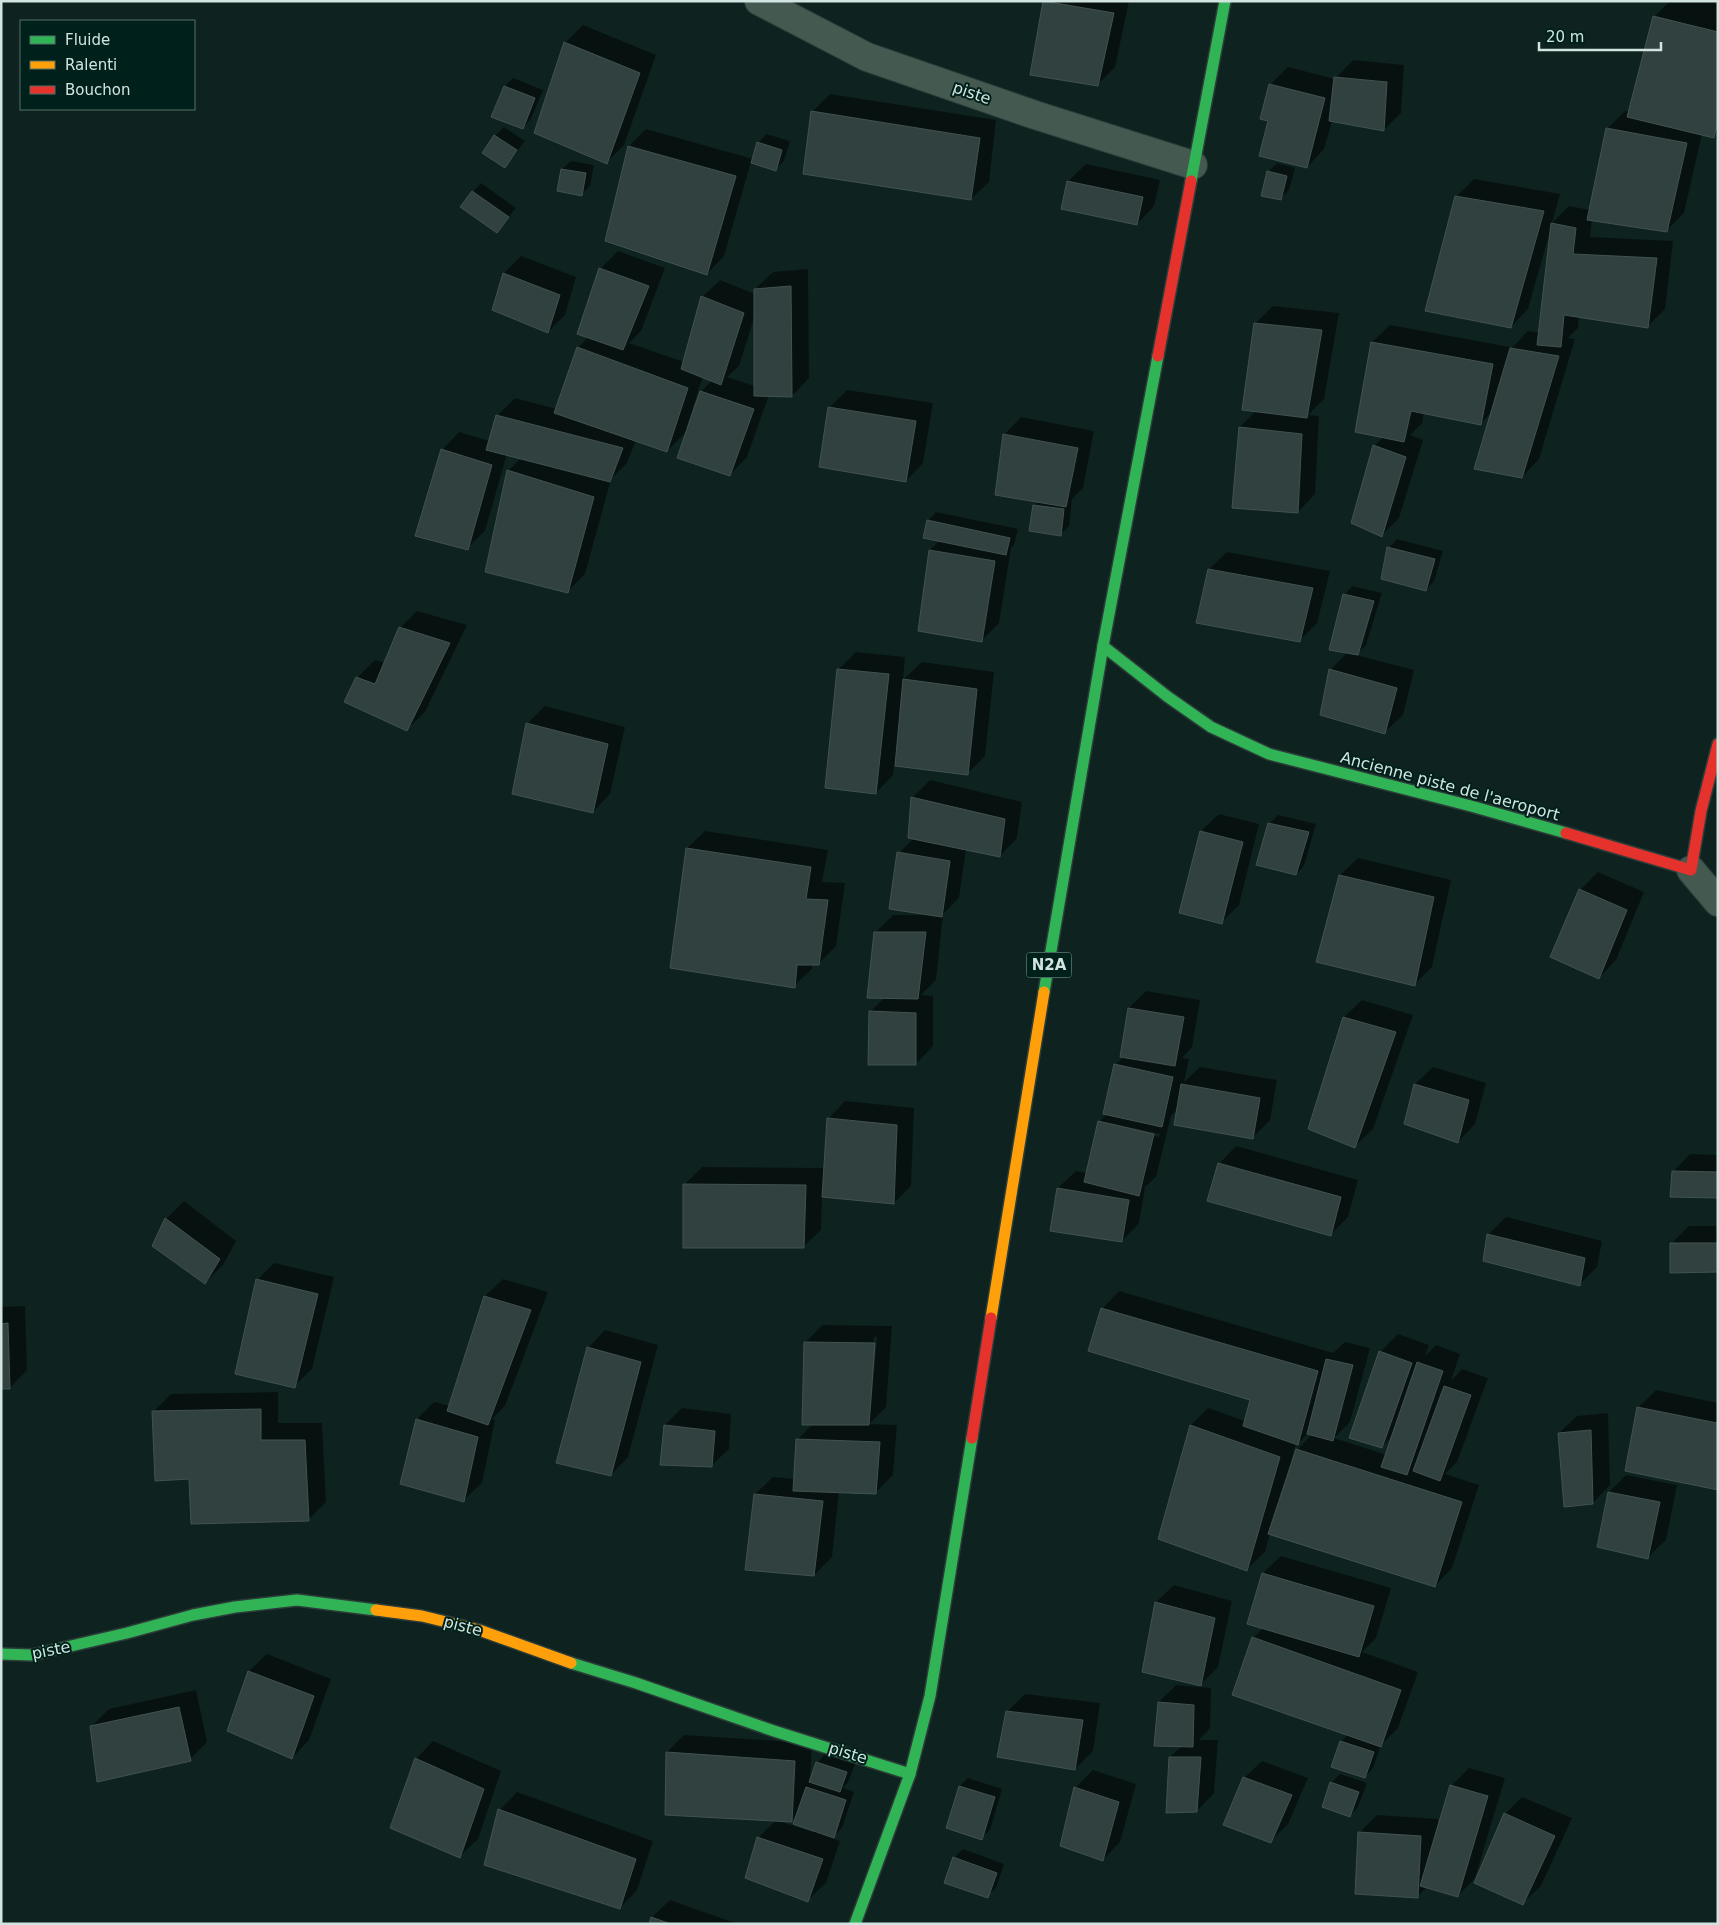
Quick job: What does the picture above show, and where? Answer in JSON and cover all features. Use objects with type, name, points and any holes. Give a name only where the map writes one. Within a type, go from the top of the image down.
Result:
[{"type":"main road","name":"N2A","points":[[855,1924],[910,1774],[930,1696],[1043,998],[1103,646],[1225,1]]},
{"type":"main road","name":"Ancienne piste de l'aeroport","points":[[1103,646],[1168,697],[1211,727],[1269,754],[1471,806],[1691,870]]},
{"type":"main road","points":[[1691,870],[1701,811],[1718,744]]},
{"type":"main road","name":"piste","points":[[1,1654],[32,1655],[127,1633],[193,1615],[235,1607],[297,1600],[422,1616],[479,1630],[556,1658],[636,1683],[774,1731],[910,1774]]},
{"type":"street","name":"piste","points":[[759,1],[867,57],[1035,115],[1193,165]]},
{"type":"street","points":[[1691,870],[1718,878]]},
{"type":"street","points":[[1691,870],[1718,902]]},
{"type":"building","points":[[1043,1],[1114,13],[1098,86],[1030,75]]},
{"type":"building","points":[[1653,16],[1718,32],[1718,121],[1714,138],[1627,117]]},
{"type":"building","points":[[564,42],[640,73],[607,164],[534,133]]},
{"type":"building","points":[[1334,77],[1387,82],[1384,131],[1329,121]]},
{"type":"building","points":[[1269,84],[1325,98],[1307,168],[1259,156],[1268,121],[1260,119]]},
{"type":"building","points":[[504,86],[535,98],[523,129],[491,117]]},
{"type":"building","points":[[811,111],[980,138],[971,200],[803,174]]},
{"type":"building","points":[[1606,128],[1687,143],[1667,232],[1587,220]]},
{"type":"building","points":[[494,135],[517,150],[505,168],[482,153]]},
{"type":"building","points":[[757,142],[782,150],[776,171],[751,163]]},
{"type":"building","points":[[628,146],[736,176],[707,275],[605,241]]},
{"type":"building","points":[[561,169],[586,173],[582,196],[557,191]]},
{"type":"building","points":[[1267,171],[1287,176],[1281,200],[1261,196]]},
{"type":"building","points":[[1067,181],[1143,197],[1137,225],[1061,209]]},
{"type":"building","points":[[472,191],[509,217],[497,233],[460,207]]},
{"type":"building","points":[[1455,196],[1544,211],[1511,328],[1425,311]]},
{"type":"building","points":[[1551,223],[1576,228],[1573,254],[1657,258],[1648,328],[1564,315],[1561,347],[1537,345]]},
{"type":"building","points":[[599,268],[649,286],[623,350],[577,334]]},
{"type":"building","points":[[503,273],[560,295],[548,333],[492,310]]},
{"type":"building","points":[[791,286],[792,397],[754,396],[754,289]]},
{"type":"building","points":[[701,296],[744,313],[721,385],[681,369]]},
{"type":"building","points":[[1254,323],[1322,330],[1307,418],[1242,410]]},
{"type":"building","points":[[1371,342],[1493,364],[1481,425],[1411,411],[1404,442],[1355,432]]},
{"type":"building","points":[[577,347],[688,388],[667,452],[554,413]]},
{"type":"building","points":[[1510,348],[1559,356],[1522,478],[1474,469]]},
{"type":"building","points":[[700,391],[754,409],[730,476],[677,458]]},
{"type":"building","points":[[828,407],[916,421],[906,482],[819,467]]},
{"type":"building","points":[[496,415],[623,448],[610,482],[486,450]]},
{"type":"building","points":[[1239,427],[1302,434],[1298,513],[1232,508]]},
{"type":"building","points":[[1003,434],[1078,448],[1066,507],[995,495]]},
{"type":"building","points":[[1373,445],[1406,457],[1382,537],[1351,523]]},
{"type":"building","points":[[441,449],[492,465],[468,550],[415,536]]},
{"type":"building","points":[[507,470],[594,497],[568,593],[485,572]]},
{"type":"building","points":[[1033,505],[1064,509],[1061,536],[1029,531]]},
{"type":"building","points":[[927,520],[1010,538],[1006,555],[923,538]]},
{"type":"building","points":[[1387,547],[1435,559],[1426,591],[1381,579]]},
{"type":"building","points":[[929,550],[995,561],[982,642],[918,631]]},
{"type":"building","points":[[1208,569],[1313,588],[1300,642],[1196,623]]},
{"type":"building","points":[[1343,594],[1374,601],[1358,655],[1329,650]]},
{"type":"building","points":[[399,627],[450,643],[407,731],[344,702],[356,677],[375,684]]},
{"type":"building","points":[[837,669],[889,674],[876,794],[825,788]]},
{"type":"building","points":[[1329,669],[1397,688],[1385,734],[1320,715]]},
{"type":"building","points":[[903,679],[977,689],[968,775],[895,766]]},
{"type":"building","points":[[526,723],[608,744],[593,813],[512,794]]},
{"type":"building","points":[[911,797],[1005,819],[1000,857],[908,838]]},
{"type":"building","points":[[1268,823],[1309,832],[1296,875],[1256,865]]},
{"type":"building","points":[[1200,831],[1243,842],[1222,924],[1179,913]]},
{"type":"building","points":[[686,848],[811,867],[806,899],[828,900],[819,965],[797,965],[795,988],[670,968]]},
{"type":"building","points":[[897,852],[950,861],[942,917],[889,909]]},
{"type":"building","points":[[1339,875],[1434,897],[1415,986],[1316,962]]},
{"type":"building","points":[[1579,889],[1627,910],[1599,979],[1550,957]]},
{"type":"building","points":[[874,932],[926,932],[918,999],[867,998]]},
{"type":"building","points":[[1128,1008],[1184,1017],[1175,1066],[1120,1057]]},
{"type":"building","points":[[869,1011],[916,1013],[916,1065],[868,1065]]},
{"type":"building","points":[[1343,1017],[1396,1032],[1355,1148],[1308,1129]]},
{"type":"building","points":[[1114,1064],[1173,1077],[1162,1127],[1103,1114]]},
{"type":"building","points":[[1181,1084],[1260,1098],[1253,1139],[1174,1125]]},
{"type":"building","points":[[1414,1084],[1469,1100],[1458,1143],[1404,1124]]},
{"type":"building","points":[[827,1118],[897,1125],[894,1204],[822,1197]]},
{"type":"building","points":[[1098,1121],[1154,1134],[1139,1196],[1084,1182]]},
{"type":"building","points":[[1218,1163],[1341,1197],[1331,1236],[1207,1201]]},
{"type":"building","points":[[1672,1171],[1718,1172],[1718,1198],[1670,1197]]},
{"type":"building","points":[[683,1184],[806,1185],[804,1248],[683,1248]]},
{"type":"building","points":[[1057,1188],[1129,1200],[1122,1242],[1050,1231]]},
{"type":"building","points":[[165,1218],[220,1259],[205,1284],[152,1246]]},
{"type":"building","points":[[1487,1234],[1585,1258],[1580,1286],[1483,1261]]},
{"type":"building","points":[[1670,1243],[1718,1243],[1718,1272],[1670,1273]]},
{"type":"building","points":[[256,1279],[318,1294],[295,1388],[235,1374]]},
{"type":"building","points":[[484,1296],[531,1310],[488,1425],[447,1411]]},
{"type":"building","points":[[1101,1308],[1318,1371],[1298,1445],[1243,1426],[1250,1400],[1088,1351]]},
{"type":"building","points":[[8,1323],[10,1389],[1,1389],[1,1324]]},
{"type":"building","points":[[804,1342],[875,1343],[869,1425],[802,1425]]},
{"type":"building","points":[[587,1347],[641,1362],[611,1476],[556,1463]]},
{"type":"building","points":[[1379,1351],[1412,1363],[1382,1448],[1349,1438]]},
{"type":"building","points":[[1326,1359],[1353,1365],[1333,1441],[1307,1434]]},
{"type":"building","points":[[1417,1362],[1443,1371],[1407,1475],[1381,1467]]},
{"type":"building","points":[[1444,1386],[1471,1395],[1440,1481],[1413,1471]]},
{"type":"building","points":[[1637,1407],[1717,1423],[1718,1421],[1718,1490],[1625,1471]]},
{"type":"building","points":[[261,1409],[261,1440],[305,1440],[309,1521],[191,1524],[189,1479],[155,1481],[152,1411]]},
{"type":"building","points":[[416,1419],[478,1437],[464,1502],[400,1484]]},
{"type":"building","points":[[664,1425],[715,1431],[712,1467],[660,1465]]},
{"type":"building","points":[[1190,1425],[1280,1457],[1247,1571],[1158,1539]]},
{"type":"building","points":[[1591,1430],[1593,1504],[1564,1507],[1558,1433]]},
{"type":"building","points":[[796,1439],[880,1442],[876,1494],[793,1491]]},
{"type":"building","points":[[1296,1449],[1462,1502],[1435,1587],[1268,1534]]},
{"type":"building","points":[[1608,1492],[1660,1502],[1648,1559],[1597,1547]]},
{"type":"building","points":[[754,1494],[823,1501],[814,1576],[745,1570]]},
{"type":"building","points":[[1262,1573],[1374,1606],[1359,1657],[1247,1624]]},
{"type":"building","points":[[1155,1602],[1215,1618],[1201,1686],[1142,1672]]},
{"type":"building","points":[[1252,1637],[1401,1690],[1381,1747],[1232,1695]]},
{"type":"building","points":[[248,1671],[314,1696],[292,1759],[227,1731]]},
{"type":"building","points":[[1158,1702],[1194,1705],[1193,1747],[1154,1746]]},
{"type":"building","points":[[179,1707],[191,1761],[97,1782],[90,1726]]},
{"type":"building","points":[[1006,1711],[1083,1720],[1075,1770],[997,1757]]},
{"type":"building","points":[[1340,1741],[1374,1752],[1365,1778],[1331,1767]]},
{"type":"building","points":[[666,1752],[795,1761],[792,1822],[665,1815]]},
{"type":"building","points":[[1169,1757],[1201,1757],[1197,1812],[1166,1813]]},
{"type":"building","points":[[415,1758],[484,1789],[460,1858],[390,1828]]},
{"type":"building","points":[[816,1762],[847,1772],[840,1792],[809,1782]]},
{"type":"building","points":[[1243,1777],[1292,1795],[1271,1843],[1223,1825]]},
{"type":"building","points":[[1330,1782],[1359,1792],[1350,1817],[1322,1807]]},
{"type":"building","points":[[1450,1785],[1488,1796],[1458,1897],[1420,1886]]},
{"type":"building","points":[[959,1786],[995,1797],[982,1840],[946,1828]]},
{"type":"building","points":[[806,1787],[846,1800],[834,1838],[793,1824]]},
{"type":"building","points":[[1074,1787],[1119,1802],[1103,1861],[1060,1846]]},
{"type":"building","points":[[498,1809],[636,1859],[620,1909],[484,1865]]},
{"type":"building","points":[[1504,1813],[1555,1836],[1523,1905],[1474,1883]]},
{"type":"building","points":[[1358,1832],[1421,1836],[1418,1898],[1355,1894]]},
{"type":"building","points":[[757,1837],[823,1859],[808,1902],[745,1878]]},
{"type":"building","points":[[953,1857],[997,1873],[988,1898],[944,1883]]},
{"type":"building","points":[[651,1917],[671,1924],[649,1924]]},
{"type":"traffic: fast","points":[[1191,181],[1225,1]]},
{"type":"traffic: fast","points":[[1044,992],[1103,646],[1158,356]]},
{"type":"traffic: fast","points":[[1103,646],[1168,697],[1211,727],[1269,754],[1471,806],[1566,833]]},
{"type":"traffic: fast","points":[[855,1924],[910,1774],[930,1696],[972,1438]]},
{"type":"traffic: fast","points":[[1,1654],[32,1655],[127,1633],[193,1615],[235,1607],[297,1600],[376,1610]]},
{"type":"traffic: fast","points":[[571,1663],[910,1774]]},
{"type":"traffic: slow","points":[[991,1318],[1044,992]]},
{"type":"traffic: slow","points":[[376,1610],[422,1616],[479,1630],[571,1663]]},
{"type":"traffic: jam","points":[[1158,356],[1191,181]]},
{"type":"traffic: jam","points":[[1566,833],[1691,870],[1701,811],[1718,744]]},
{"type":"traffic: jam","points":[[972,1438],[991,1318]]}]
